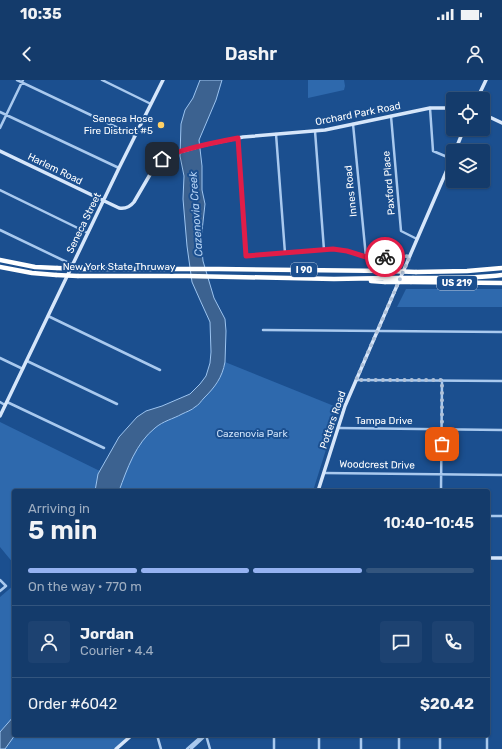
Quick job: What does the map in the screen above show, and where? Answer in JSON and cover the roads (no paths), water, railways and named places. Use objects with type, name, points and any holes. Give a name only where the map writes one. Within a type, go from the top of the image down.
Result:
[{"type":"highway","name":"New York State Thruway","points":[[0,260],[35,267],[80,269],[219,269],[416,272],[467,271],[502,268]]},
{"type":"highway","name":"New York State Thruway","points":[[0,267],[32,273],[78,276],[187,276],[334,279]]},
{"type":"highway","points":[[412,280],[472,278],[502,275]]},
{"type":"highway","name":"US 219","points":[[334,279],[346,281],[412,280],[502,283]]},
{"type":"main road","name":"Seneca Street","points":[[0,416],[163,80]]},
{"type":"main road","points":[[480,92],[486,80]]},
{"type":"main road","name":"Orchard Park Road","points":[[104,201],[119,208],[130,206],[134,202],[154,166],[167,156],[178,152],[238,138],[325,130],[430,108],[446,108]]},
{"type":"main road","points":[[490,117],[502,123]]},
{"type":"main road","name":"Harlem Road","points":[[0,151],[104,201]]},
{"type":"main road","name":"Potters Road","points":[[319,489],[345,406],[446,174]]},
{"type":"main road","points":[[490,558],[502,558]]},
{"type":"main road","points":[[116,749],[130,737]]},
{"type":"street","points":[[17,80],[23,81],[135,136]]},
{"type":"street","points":[[102,80],[152,104]]},
{"type":"street","points":[[0,128],[23,81]]},
{"type":"street","points":[[430,108],[433,151],[446,156]]},
{"type":"street","points":[[0,112],[119,168]]},
{"type":"street","name":"Paxford Place","points":[[390,116],[401,231],[417,239]]},
{"type":"street","name":"Innes Road","points":[[353,124],[366,257]]},
{"type":"street","points":[[314,131],[324,250]]},
{"type":"street","points":[[276,134],[285,253]]},
{"type":"street","points":[[238,138],[246,256],[340,249],[366,257],[410,256]]},
{"type":"street","points":[[0,190],[88,233]]},
{"type":"street","points":[[0,230],[73,265]]},
{"type":"street","points":[[48,316],[160,370]]},
{"type":"street","points":[[263,330],[502,332]]},
{"type":"street","points":[[0,358],[23,369]]},
{"type":"street","points":[[26,361],[117,404]]},
{"type":"street","points":[[356,380],[502,381]]},
{"type":"street","points":[[441,489],[442,380]]},
{"type":"street","points":[[0,402],[6,403],[104,448]]},
{"type":"street","name":"Tampa Drive","points":[[338,428],[502,430]]},
{"type":"street","name":"Woodcrest Drive","points":[[324,473],[502,475]]},
{"type":"street","points":[[490,516],[502,516]]},
{"type":"street","points":[[0,580],[6,586],[1,591]]},
{"type":"street","points":[[158,737],[161,749]]},
{"type":"street","points":[[187,749],[200,737]]},
{"type":"street","points":[[191,749],[204,737]]},
{"type":"street","points":[[207,737],[210,749]]},
{"type":"street","points":[[274,737],[274,749]]},
{"type":"street","points":[[319,737],[319,749]]},
{"type":"street","points":[[361,737],[361,749]]},
{"type":"street","points":[[399,737],[399,749]]},
{"type":"street","points":[[440,737],[440,749]]},
{"type":"street","points":[[487,749],[488,737]]},
{"type":"water","name":"Cazenovia Creek","points":[[200,80],[222,80],[216,100],[199,140],[202,166],[202,190],[205,204],[201,240],[203,261],[214,298],[225,319],[226,331],[224,368],[215,386],[198,405],[191,410],[161,424],[148,434],[137,449],[120,489],[95,489],[98,474],[119,437],[137,417],[146,411],[190,394],[206,376],[210,363],[210,322],[192,282],[183,199],[184,176],[180,156],[181,124],[185,110],[193,98]]},
{"type":"water","points":[[12,718],[12,737],[14,737],[5,749],[0,749],[0,732]]},
{"type":"place","name":"Seneca Hose Fire District #5","points":[[161,125]]},
{"type":"park label","name":"Cazenovia Park","points":[[252,434]]}]
